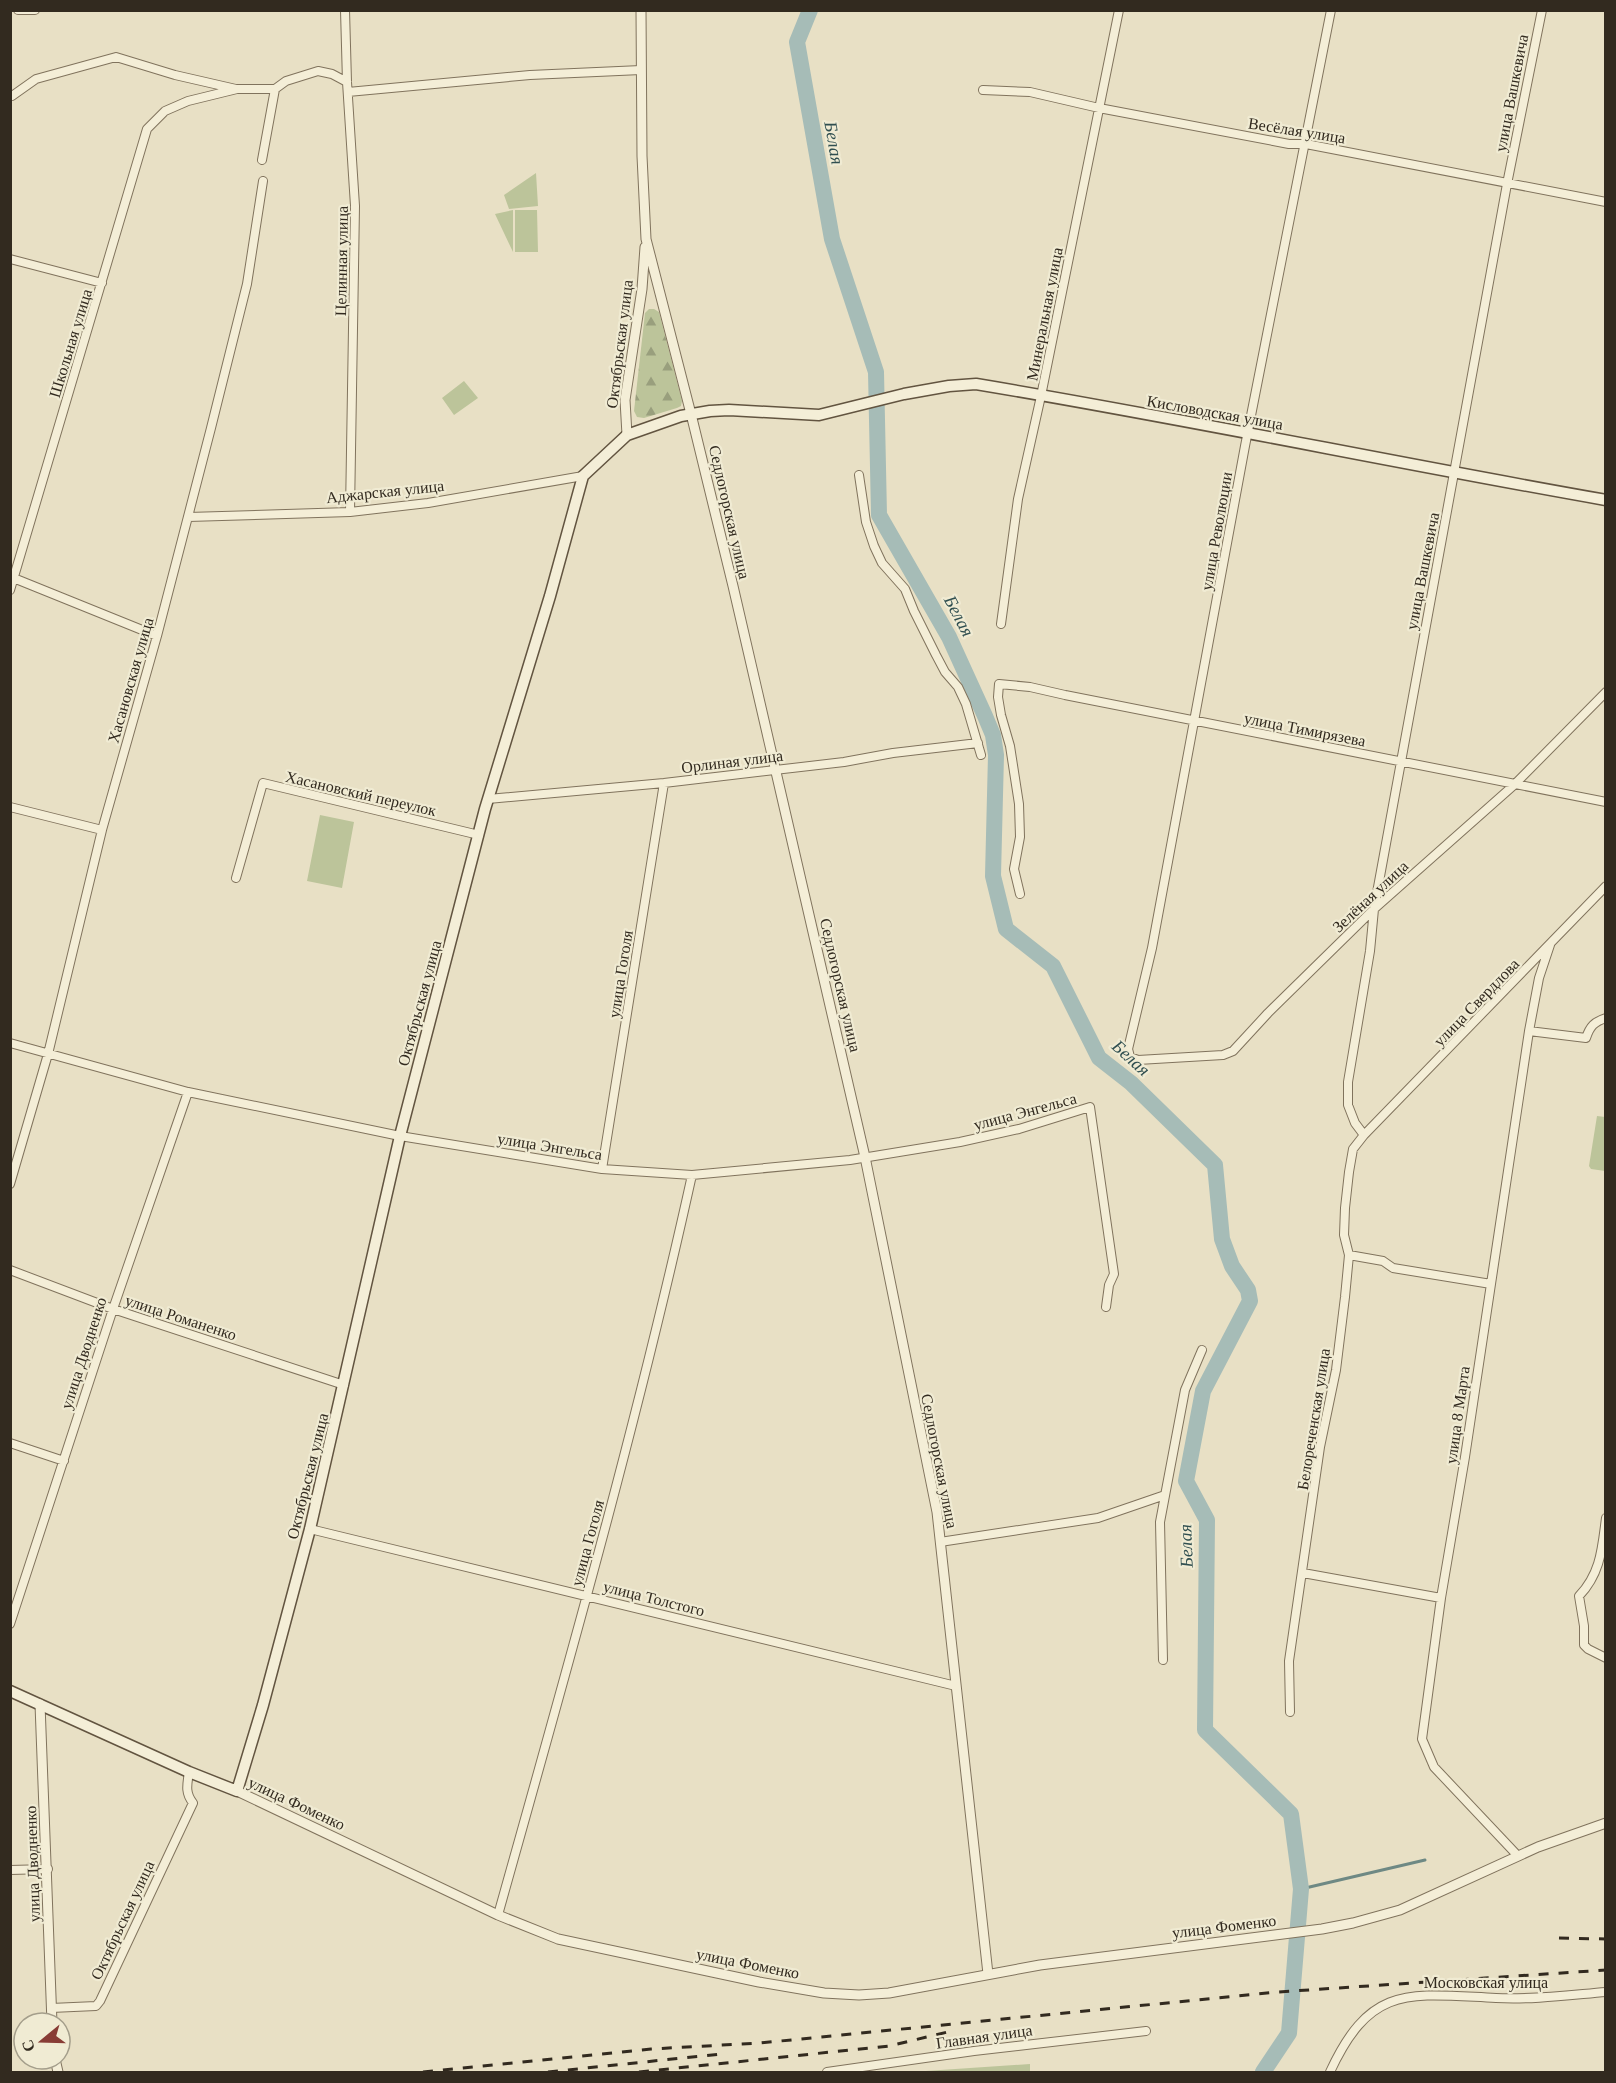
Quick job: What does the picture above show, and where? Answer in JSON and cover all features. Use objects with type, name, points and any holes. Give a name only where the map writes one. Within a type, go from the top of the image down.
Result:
[{"type":"main road","name":"Кисловодская улица","points":[[692,414],[729,410],[819,415],[904,394],[976,384],[1605,500]]},
{"type":"main road","points":[[583,476],[627,435],[692,414]]},
{"type":"main road","name":"Октябрьская улица","points":[[237,1791],[263,1705],[310,1530],[400,1136],[488,799],[550,596],[583,476]]},
{"type":"main road","name":"улица Фоменко","points":[[10,1690],[189,1772],[237,1791]]},
{"type":"street","points":[[18,10],[35,10]]},
{"type":"street","name":"Целинная улица","points":[[345,10],[347,82],[356,206],[350,512]]},
{"type":"street","name":"Седлогорская улица","points":[[641,10],[646,239],[692,414],[865,1157],[937,1512],[969,1820],[988,1974]]},
{"type":"street","name":"Минеральная улица","points":[[1001,624],[1018,499],[1119,10]]},
{"type":"street","name":"улица Революции","points":[[1130,1057],[1128,1048],[1152,948],[1248,433],[1331,10]]},
{"type":"street","name":"улица Вашкевича","points":[[1364,1135],[1355,1123],[1348,1105],[1348,1083],[1370,951],[1374,909],[1507,184],[1542,10]]},
{"type":"street","points":[[12,96],[36,79],[116,57],[175,75],[237,89],[275,89],[286,81],[318,71],[347,82]]},
{"type":"street","points":[[348,92],[530,75],[641,70]]},
{"type":"street","name":"Школьная улица","points":[[10,590],[147,129],[165,111],[188,101],[237,89]]},
{"type":"street","points":[[262,160],[275,89]]},
{"type":"street","name":"Весёлая улица","points":[[983,90],[1030,92],[1099,108],[1289,144],[1306,144],[1605,202]]},
{"type":"street","name":"Хасановская улица","points":[[10,1184],[48,1054],[102,830],[157,636],[247,284],[263,181]]},
{"type":"street","name":"Октябрьская улица","points":[[627,435],[625,400],[642,289],[646,239]]},
{"type":"street","points":[[10,259],[102,282]]},
{"type":"street","points":[[859,475],[866,522],[874,546],[882,563],[905,589],[945,672],[958,687],[966,704],[981,756]]},
{"type":"street","name":"Аджарская улица","points":[[188,517],[350,512],[428,503],[583,476]]},
{"type":"street","points":[[12,578],[157,636]]},
{"type":"street","name":"улица Тимирязева","points":[[1020,894],[1014,869],[1020,837],[1019,804],[1010,746],[1001,716],[998,697],[999,684],[1030,687],[1605,802]]},
{"type":"street","name":"Зелёная улица","points":[[1130,1057],[1138,1060],[1223,1055],[1233,1051],[1268,1013],[1374,909],[1514,785],[1605,692]]},
{"type":"street","name":"Орлиная улица","points":[[488,799],[664,783],[978,743]]},
{"type":"street","name":"Хасановский переулок","points":[[236,878],[263,783],[479,835]]},
{"type":"street","name":"улица Гоголя","points":[[602,1169],[664,783]]},
{"type":"street","points":[[10,807],[102,830]]},
{"type":"street","name":"улица Свердлова","points":[[1364,1135],[1605,886]]},
{"type":"street","name":"улица 8 Марта","points":[[1518,1856],[1434,1767],[1422,1739],[1441,1598],[1465,1457],[1529,1030],[1539,978],[1550,945]]},
{"type":"street","points":[[1529,1030],[1586,1038],[1589,1027],[1605,1018]]},
{"type":"street","name":"улица Энгельса","points":[[10,1043],[188,1092],[400,1136],[602,1169],[692,1175],[865,1157],[1010,1131],[1090,1107],[1114,1274],[1109,1285],[1107,1307]]},
{"type":"street","name":"улица Дводненко","points":[[10,1624],[113,1309],[188,1092]]},
{"type":"street","name":"Белореченская улица","points":[[1290,1712],[1289,1661],[1320,1447],[1336,1370],[1348,1255],[1344,1235],[1348,1172],[1353,1149],[1364,1135]]},
{"type":"street","name":"улица Гоголя","points":[[498,1915],[587,1595],[662,1312],[692,1175]]},
{"type":"street","points":[[1348,1255],[1383,1262],[1393,1268],[1491,1284]]},
{"type":"street","name":"улица Романенко","points":[[10,1270],[113,1309],[344,1385]]},
{"type":"street","points":[[1163,1660],[1161,1522],[1185,1390],[1202,1350]]},
{"type":"street","points":[[10,1443],[64,1461]]},
{"type":"street","points":[[940,1542],[1098,1518],[1165,1495]]},
{"type":"street","points":[[1605,1518],[1602,1548],[1595,1575],[1580,1596],[1584,1645],[1605,1658]]},
{"type":"street","name":"улица Толстого","points":[[310,1530],[587,1595],[956,1686]]},
{"type":"street","points":[[1302,1574],[1441,1598]]},
{"type":"street","name":"улица Дводненко","points":[[40,1704],[48,1869],[51,2011]]},
{"type":"street","name":"Октябрьская улица","points":[[51,2008],[96,2006],[100,2001],[194,1803],[186,1788],[189,1772]]},
{"type":"street","name":"улица Фоменко","points":[[237,1791],[498,1915],[558,1939],[759,1982],[824,1993],[859,1995],[889,1994],[1040,1965],[1286,1934],[1353,1923],[1400,1910],[1518,1856],[1605,1822]]},
{"type":"street","points":[[10,1870],[48,1869]]},
{"type":"street","name":"Московская улица","points":[[1330,2073],[1341,2050],[1358,2024],[1381,2006],[1407,1997],[1448,1995],[1498,1998],[1605,1992]]},
{"type":"street","name":"Главная улица","points":[[827,2073],[974,2051],[1146,2031]]},
{"type":"green space","points":[[536,173],[538,206],[509,209],[504,195]]},
{"type":"green space","points":[[513,210],[513,252],[495,214]]},
{"type":"green space","points":[[515,210],[537,210],[538,252],[515,252]]},
{"type":"green space","points":[[649,309],[659,312],[682,401],[681,406],[677,408],[644,418],[637,417],[634,411],[645,313]]},
{"type":"green space","points":[[464,381],[478,398],[454,415],[442,398]]},
{"type":"green space","points":[[320,815],[354,822],[342,888],[307,881]]},
{"type":"green space","points":[[1597,1116],[1605,1117],[1605,1171],[1591,1169],[1589,1166]]},
{"type":"green space","points":[[1030,2064],[1030,2072],[911,2072]]},
{"type":"waterway","name":"Белая","points":[[810,10],[797,42],[832,239],[876,372],[879,515],[949,637],[993,735],[996,755],[993,876],[1006,929],[1053,966],[1099,1058],[1131,1083],[1215,1165],[1222,1239],[1232,1266],[1248,1290],[1250,1301],[1203,1391],[1186,1481],[1207,1520],[1205,1730],[1291,1814],[1301,1889],[1289,2033],[1263,2072]]},
{"type":"waterway","points":[[1301,1889],[1425,1860]]},
{"type":"railway","points":[[1559,1938],[1606,1939]]},
{"type":"railway","points":[[423,2072],[651,2049],[760,2043],[1278,1992],[1606,1970]]},
{"type":"railway","points":[[639,2072],[889,2046],[952,2031]]},
{"type":"railway","points":[[548,2072],[721,2054]]}]
